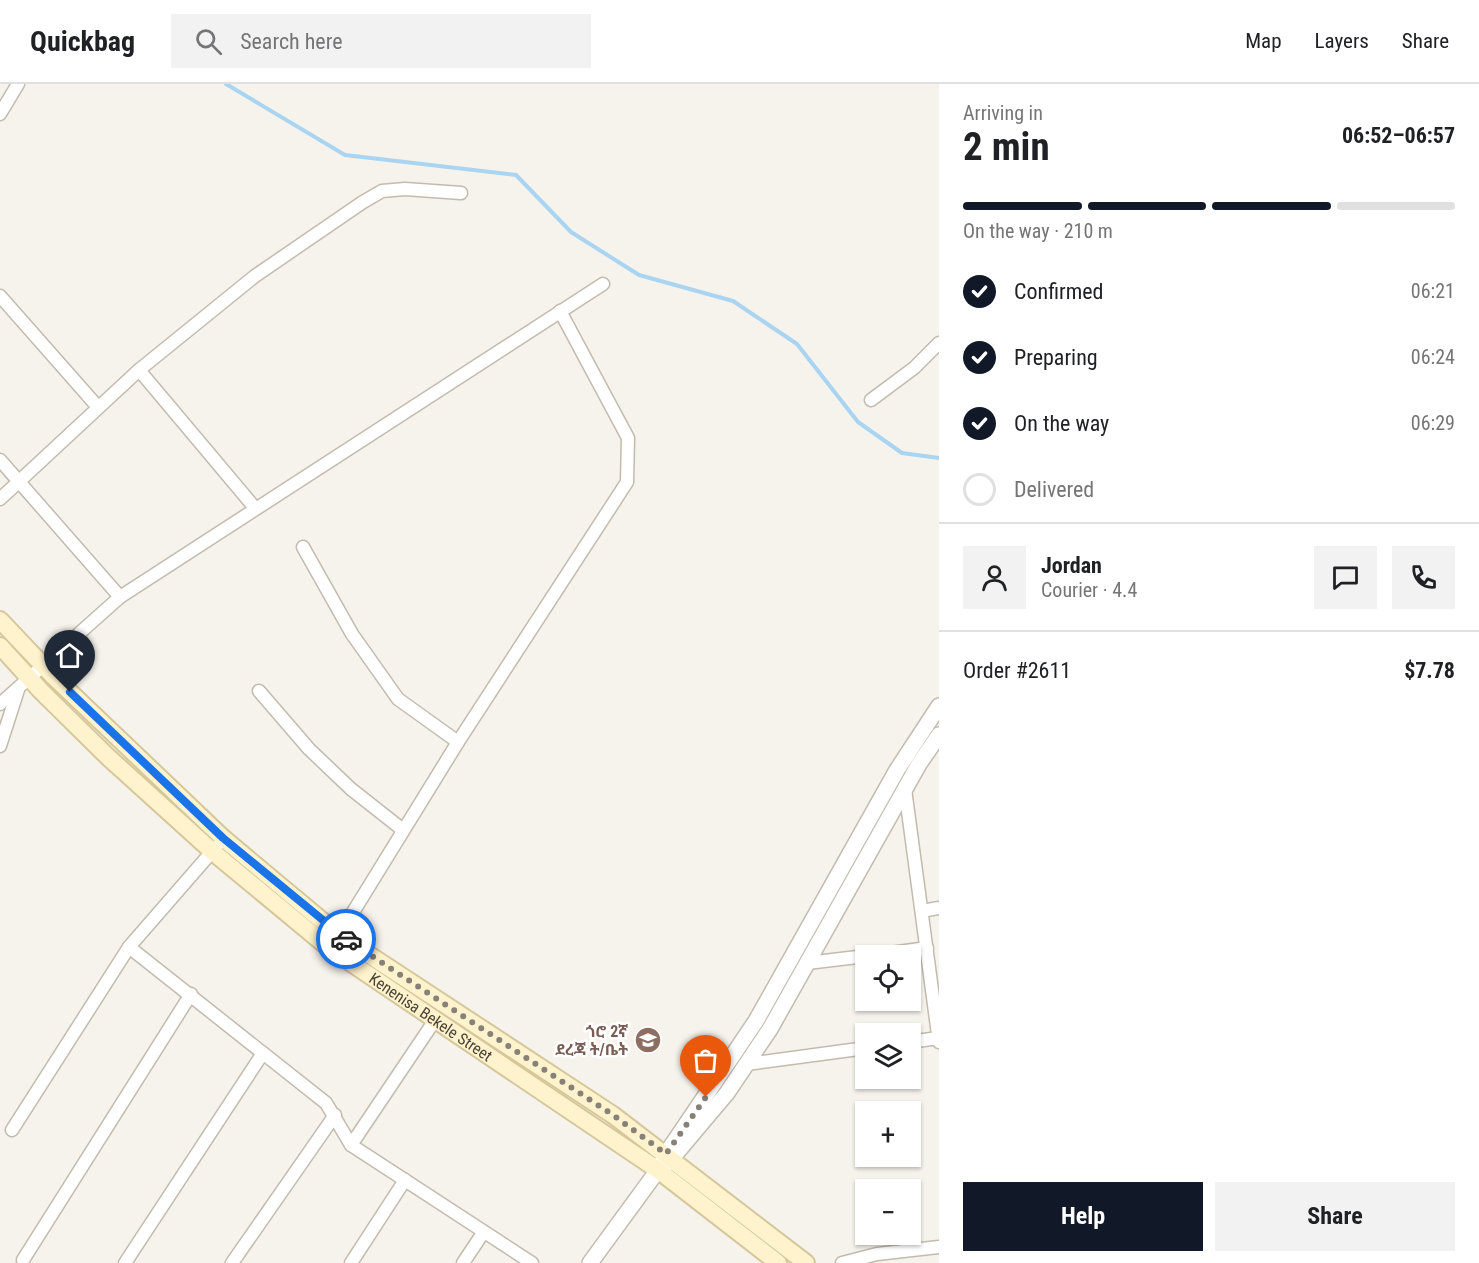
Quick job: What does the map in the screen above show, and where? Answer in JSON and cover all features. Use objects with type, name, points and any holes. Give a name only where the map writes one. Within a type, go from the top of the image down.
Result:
[{"type":"main road","name":"Kenenisa Bekele Street","points":[[0,620],[218,845],[329,948],[658,1170],[778,1263]]},
{"type":"main road","name":"Kenenisa Bekele Street","points":[[0,646],[25,684],[108,757],[218,845],[339,935],[613,1115],[806,1263]]},
{"type":"street","points":[[0,114],[18,84]]},
{"type":"street","points":[[0,500],[97,406],[139,369],[255,276],[382,191],[405,189],[461,193]]},
{"type":"street","points":[[0,704],[25,684],[42,664],[120,597],[603,284]]},
{"type":"street","points":[[0,297],[97,406]]},
{"type":"street","points":[[339,935],[458,742],[627,482],[628,438],[560,311]]},
{"type":"street","points":[[872,400],[914,368],[939,343]]},
{"type":"street","points":[[139,369],[255,508]]},
{"type":"street","points":[[0,460],[120,597]]},
{"type":"street","points":[[303,547],[352,634],[398,699],[458,742]]},
{"type":"street","points":[[0,746],[25,684]]},
{"type":"street","points":[[259,691],[309,749],[351,789],[403,830]]},
{"type":"street","points":[[669,1157],[756,1021],[897,770],[939,706]]},
{"type":"street","points":[[590,1263],[658,1170],[747,1064],[770,1029],[905,789],[939,735]]},
{"type":"street","points":[[905,789],[936,998],[939,1040],[921,1041]]},
{"type":"street","points":[[12,1130],[129,947],[218,845]]},
{"type":"street","points":[[922,910],[939,908]]},
{"type":"street","points":[[129,947],[326,1103],[351,1145],[532,1263]]},
{"type":"street","points":[[921,949],[927,948]]},
{"type":"street","points":[[807,963],[855,957]]},
{"type":"street","points":[[23,1260],[191,994]]},
{"type":"street","points":[[351,1145],[435,1020]]},
{"type":"street","points":[[747,1064],[855,1049]]},
{"type":"street","points":[[125,1263],[263,1053]]},
{"type":"street","points":[[232,1263],[335,1115]]},
{"type":"street","points":[[351,1263],[405,1180]]},
{"type":"street","points":[[463,1263],[483,1233]]},
{"type":"street","points":[[842,1263],[877,1254],[939,1247]]},
{"type":"waterway","points":[[226,84],[345,155],[516,175],[571,232],[639,275],[733,301],[797,344],[858,422],[902,453],[939,458]]},
{"type":"way so far","points":[[346,939],[613,1115],[666,1154],[706,1097]]},
{"type":"place","name":"ጎሮ 2ኛ ደረጃ ት/ቤት","points":[[648,1040]]},
{"type":"route","points":[[70,692],[223,838],[346,939]]}]
